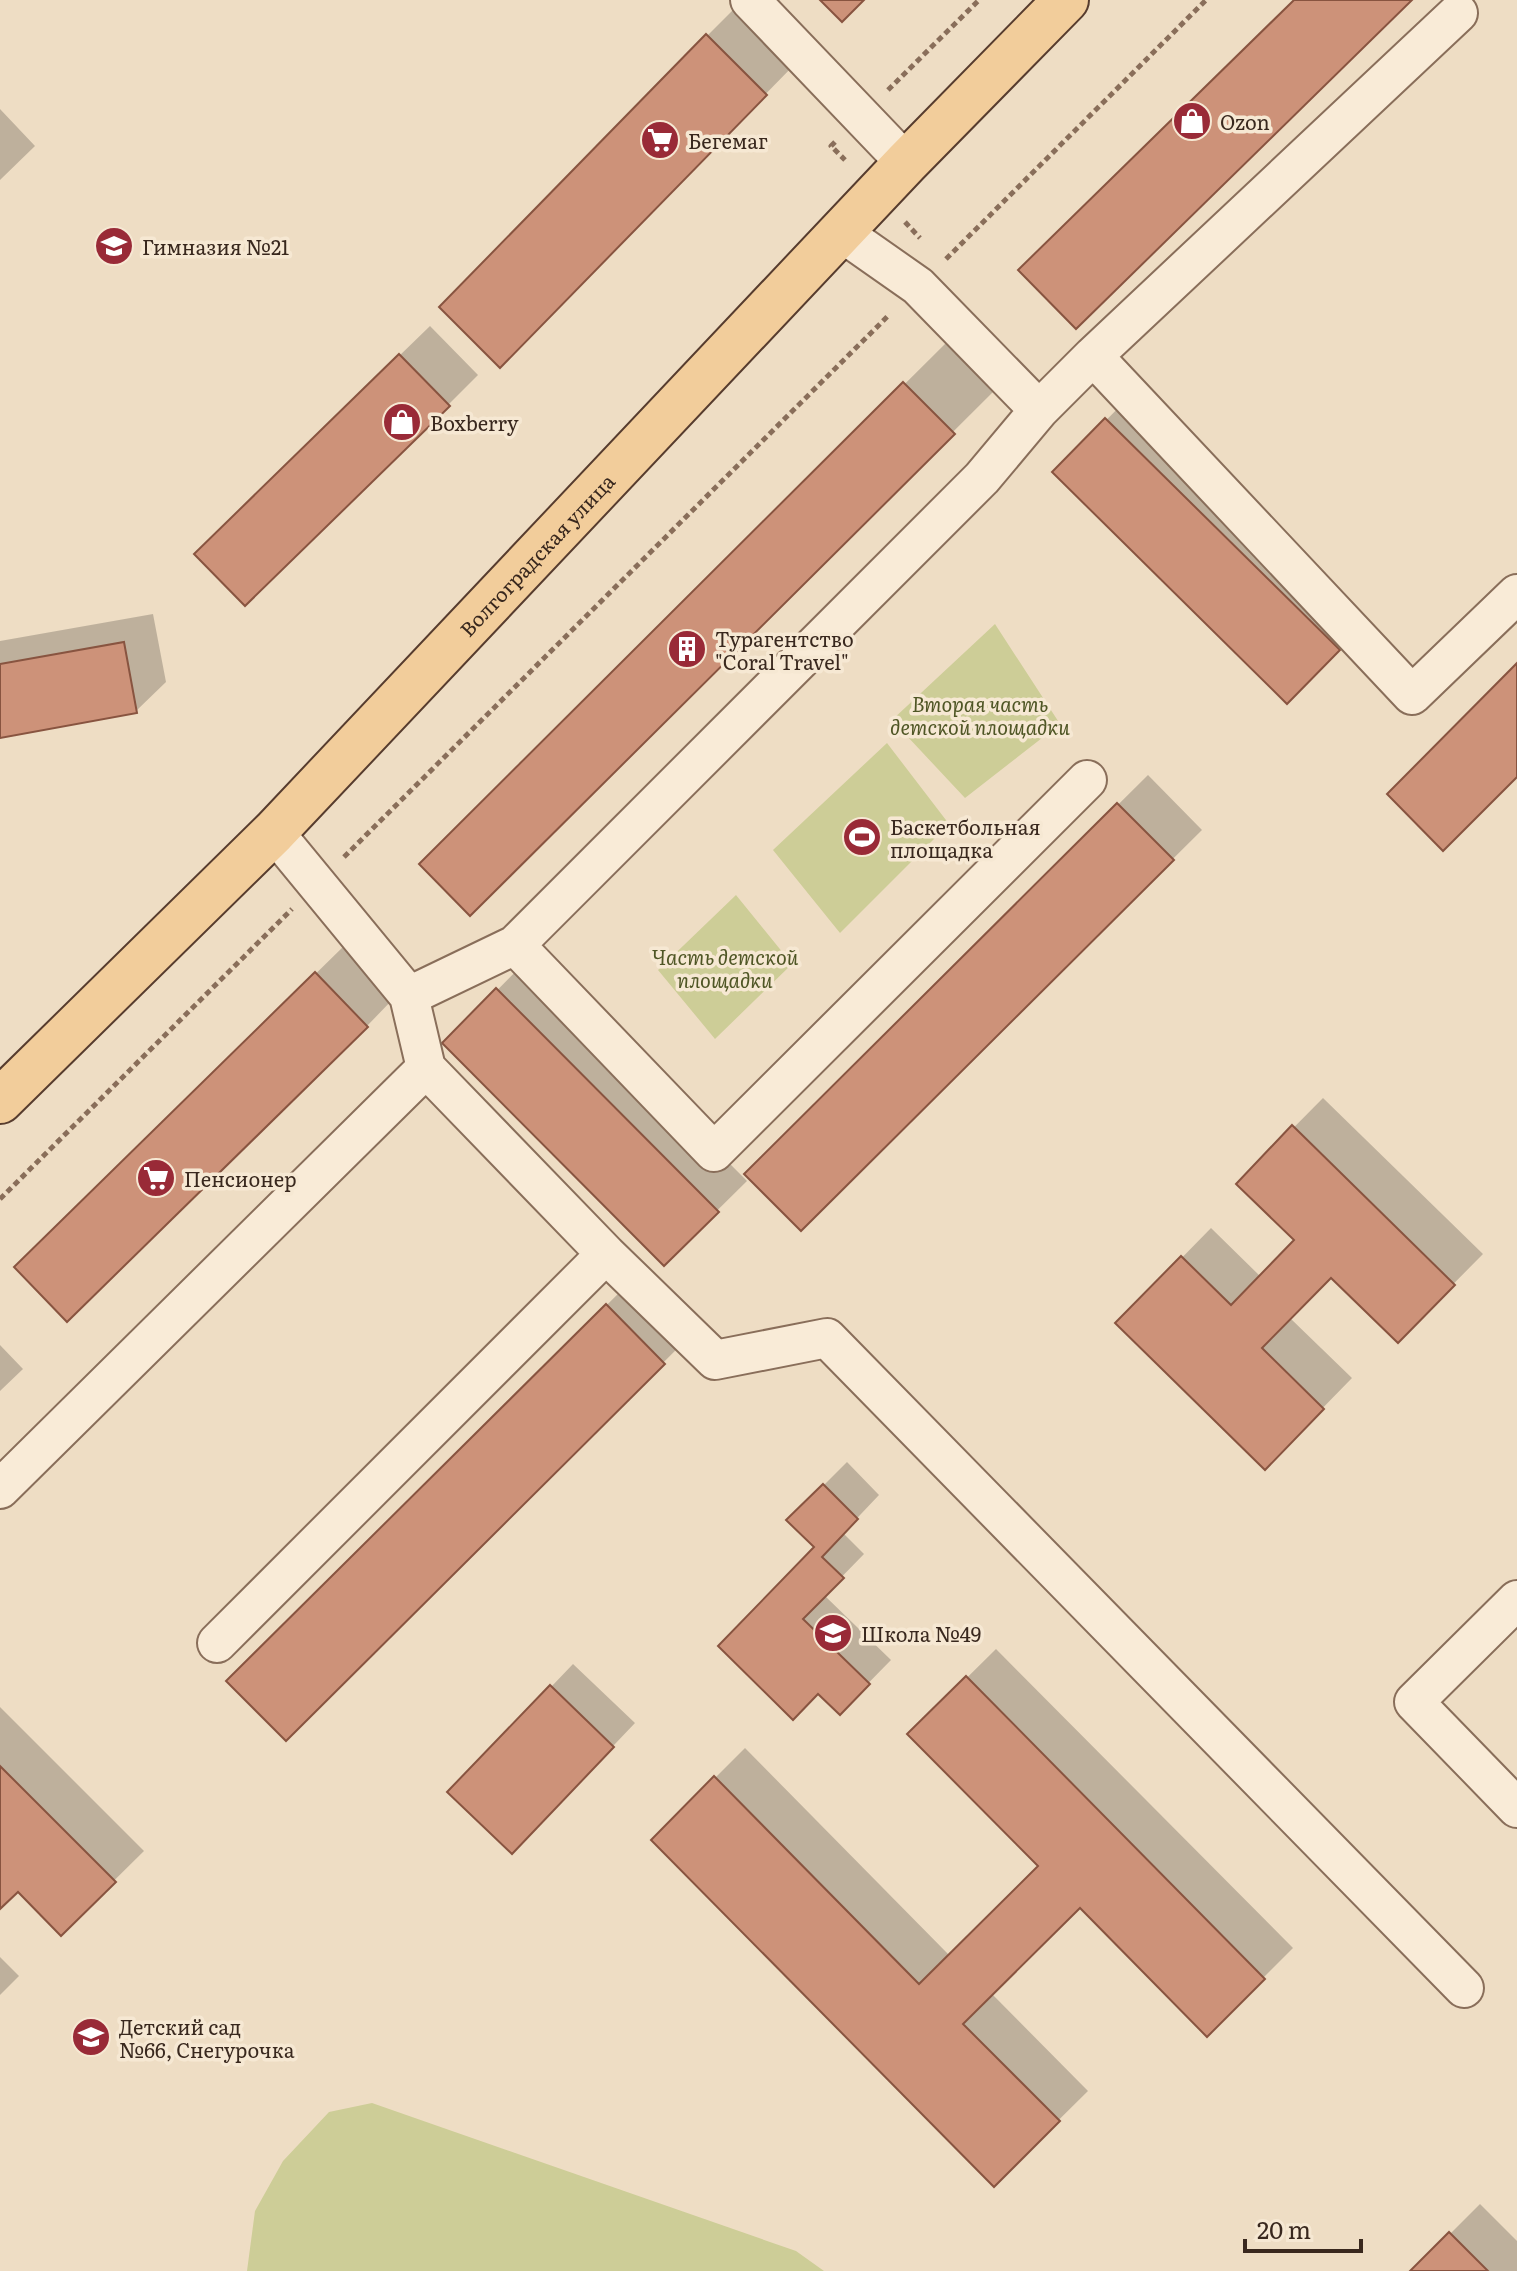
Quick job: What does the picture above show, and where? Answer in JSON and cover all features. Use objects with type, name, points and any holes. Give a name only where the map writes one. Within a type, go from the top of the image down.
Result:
[{"type":"main road","name":"Волгоградская улица","points":[[0,1101],[274,832],[906,163],[1066,0]]},
{"type":"lane","points":[[750,0],[906,163]]},
{"type":"lane","points":[[409,996],[515,945],[982,478],[1039,410],[1093,356],[1458,13]]},
{"type":"lane","points":[[841,232],[918,286],[1039,410]]},
{"type":"lane","points":[[1093,356],[1412,695],[1517,594]]},
{"type":"lane","points":[[515,945],[714,1152],[1087,780]]},
{"type":"lane","points":[[274,832],[409,996],[426,1068],[606,1254],[715,1360],[827,1338],[1464,1988]]},
{"type":"lane","points":[[0,1489],[426,1068]]},
{"type":"lane","points":[[217,1643],[606,1254]]},
{"type":"lane","points":[[1517,1600],[1414,1702],[1517,1808]]},
{"type":"path","points":[[0,1199],[1206,0]]},
{"type":"green space","name":"Вторая часть детской площадки","points":[[995,624],[1060,724],[965,798],[892,720]]},
{"type":"green space","name":"Баскетбольная площадка","points":[[887,743],[949,824],[840,933],[773,850]]},
{"type":"green space","name":"Часть детской площадки","points":[[736,895],[792,964],[715,1039],[658,970]]},
{"type":"green space","points":[[372,2103],[796,2251],[824,2271],[247,2271],[255,2211],[283,2161],[329,2112]]},
{"type":"building","points":[[820,0],[864,0],[842,22]]},
{"type":"building","points":[[1294,0],[1412,0],[1076,329],[1018,270]]},
{"type":"building","points":[[706,34],[767,95],[500,368],[439,307]]},
{"type":"building","points":[[399,354],[450,406],[245,606],[194,554]]},
{"type":"building","name":"Турагентство \"Coral Travel\"","points":[[903,382],[955,434],[470,916],[419,864]]},
{"type":"building","points":[[1105,418],[1340,650],[1287,704],[1052,472]]},
{"type":"building","points":[[124,642],[137,713],[0,738],[0,664]]},
{"type":"building","points":[[1517,663],[1517,777],[1443,851],[1387,794]]},
{"type":"building","points":[[1117,803],[1174,860],[801,1231],[744,1174]]},
{"type":"building","points":[[315,972],[368,1027],[67,1322],[14,1267]]},
{"type":"building","points":[[496,988],[719,1212],[664,1266],[442,1043]]},
{"type":"building","points":[[1292,1125],[1455,1285],[1398,1343],[1331,1278],[1262,1348],[1324,1409],[1265,1470],[1115,1323],[1181,1256],[1231,1305],[1294,1240],[1236,1184]]},
{"type":"building","points":[[606,1304],[665,1364],[286,1741],[226,1681]]},
{"type":"building","points":[[823,1484],[858,1519],[822,1557],[844,1578],[803,1619],[870,1684],[840,1715],[818,1694],[793,1720],[718,1646],[814,1547],[786,1520]]},
{"type":"building","points":[[966,1676],[1265,1979],[1207,2037],[1080,1908],[963,2024],[1060,2121],[994,2187],[651,1840],[714,1776],[919,1984],[1038,1866],[907,1734]]},
{"type":"building","points":[[550,1685],[614,1747],[512,1854],[447,1792]]},
{"type":"building","points":[[0,1766],[116,1882],[61,1936],[18,1892],[0,1909]]},
{"type":"building","points":[[1449,2232],[1488,2271],[1410,2271]]},
{"type":"place","name":"Ozon","points":[[1192,121]]},
{"type":"place","name":"Бегемаг","points":[[660,140]]},
{"type":"place","name":"Гимназия №21","points":[[114,246]]},
{"type":"place","name":"Boxberry","points":[[402,422]]},
{"type":"place","name":"Турагентство \"Coral Travel\"","points":[[687,649]]},
{"type":"place","name":"Баскетбольная площадка","points":[[862,837]]},
{"type":"place","name":"Пенсионер","points":[[156,1178]]},
{"type":"place","name":"Школа №49","points":[[833,1633]]},
{"type":"place","name":"Детский сад №66, Снегурочка","points":[[91,2037]]}]
